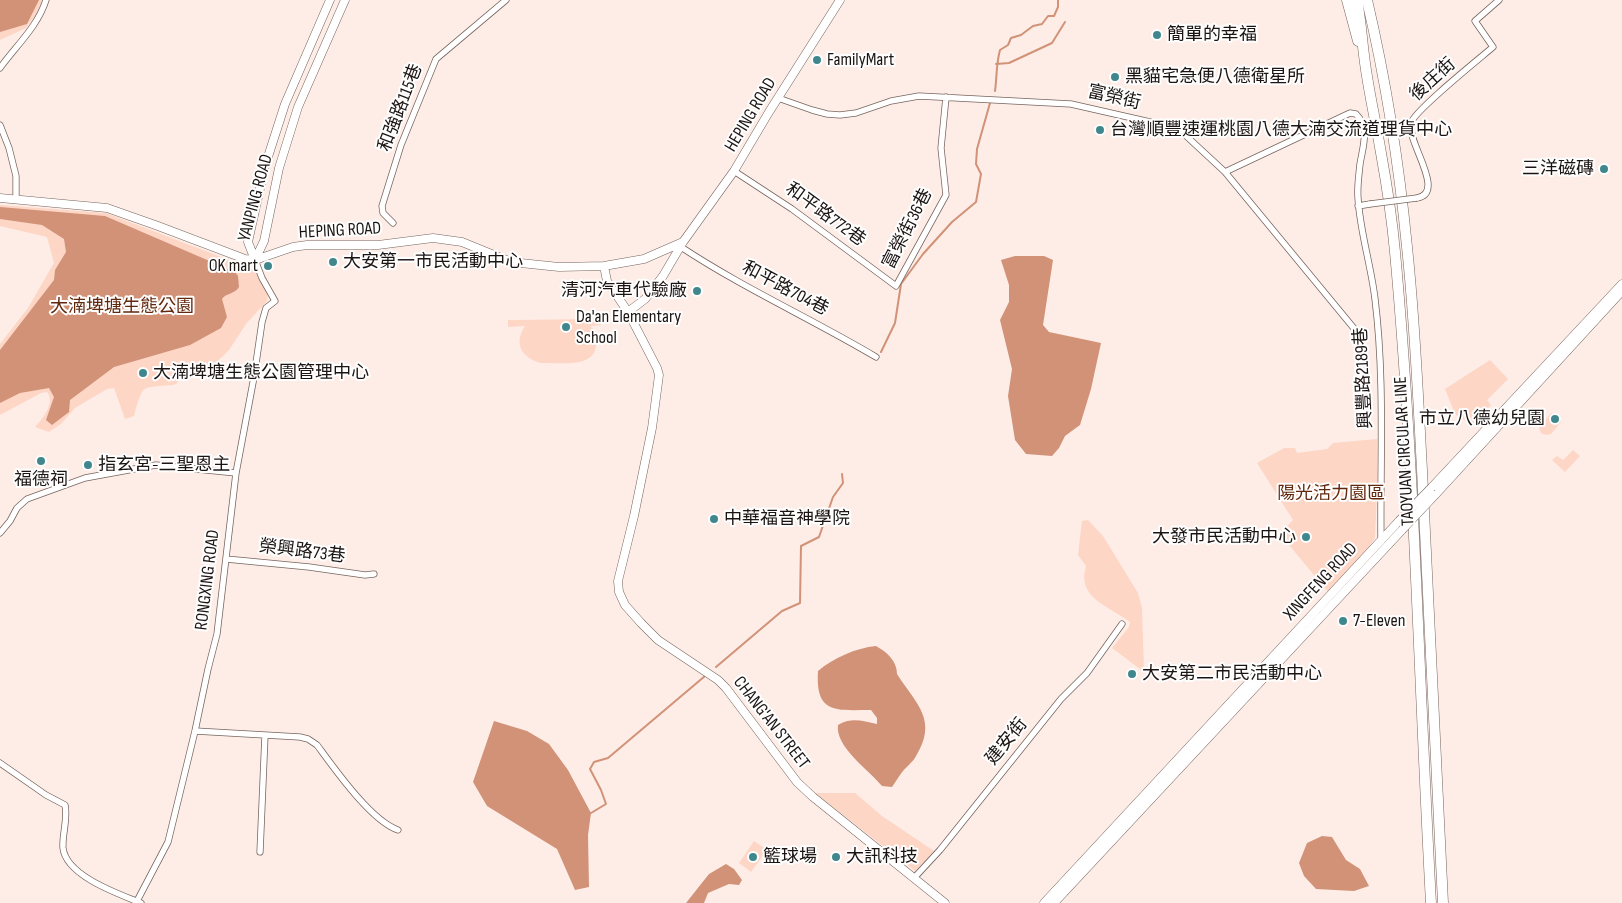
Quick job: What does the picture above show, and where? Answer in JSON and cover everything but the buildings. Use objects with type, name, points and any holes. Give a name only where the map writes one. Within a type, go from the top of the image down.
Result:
[{"type":"highway","points":[[1347,0],[1365,63]]},
{"type":"highway","name":"TAOYUAN CIRCULAR LINE","points":[[1357,0],[1361,19],[1365,63],[1382,156],[1395,260],[1416,566],[1424,788],[1431,903]]},
{"type":"highway","name":"TAOYUAN CIRCULAR LINE","points":[[1368,0],[1377,41],[1396,156],[1408,249],[1426,546],[1443,903]]},
{"type":"highway","points":[[1374,0],[1377,41]]},
{"type":"street","points":[[0,68],[36,23],[43,12],[46,0]]},
{"type":"street","name":"YANPING ROAD","points":[[255,260],[248,242],[265,166],[285,104],[330,0]]},
{"type":"street","name":"YANPING ROAD","points":[[255,260],[264,241],[279,168],[298,106],[345,0]]},
{"type":"street","name":"和強路115巷","points":[[393,223],[383,213],[382,206],[404,137],[436,59],[506,0]]},
{"type":"street","name":"HEPING ROAD","points":[[628,312],[652,291],[734,170],[840,0]]},
{"type":"street","name":"後庄街","points":[[1358,206],[1417,198],[1426,194],[1429,187],[1428,179],[1413,139],[1411,123],[1425,106],[1493,47],[1474,21],[1499,0]]},
{"type":"street","name":"富榮街","points":[[778,98],[812,110],[840,115],[863,111],[891,101],[919,96],[1071,104],[1172,127],[1183,133],[1225,172],[1356,332]]},
{"type":"street","name":"富榮街36巷","points":[[896,286],[946,195],[941,148],[946,96]]},
{"type":"street","points":[[1225,172],[1350,113],[1356,114],[1361,119],[1365,140],[1357,187],[1358,206]]},
{"type":"street","points":[[0,125],[9,148],[16,176],[16,200]]},
{"type":"street","name":"和平路772巷","points":[[734,170],[792,208],[896,286]]},
{"type":"street","points":[[0,198],[107,208],[245,259],[255,260]]},
{"type":"street","name":"興豐路2189巷","points":[[1358,206],[1375,299],[1382,430],[1382,551]]},
{"type":"street","name":"HEPING ROAD","points":[[255,260],[293,247],[307,245],[378,245],[433,238],[462,242],[511,262],[559,267],[604,266],[644,259],[682,245]]},
{"type":"street","name":"和平路704巷","points":[[682,245],[736,280],[832,330],[876,357]]},
{"type":"street","name":"RONGXING ROAD","points":[[138,902],[168,842],[196,731],[217,634],[236,473],[262,322],[266,308],[275,301],[262,278],[255,260]]},
{"type":"street","name":"CHANG'AN STREET","points":[[604,266],[607,281],[628,312],[659,375],[652,428],[634,516],[618,581],[619,592],[625,605],[658,640],[718,680],[741,707],[797,782],[813,797],[945,903]]},
{"type":"street","name":"XINGFENG ROAD","points":[[1054,903],[1402,530],[1433,491],[1622,284]]},
{"type":"street","name":"XINGFENG ROAD","points":[[1044,903],[1381,540],[1433,491],[1622,292]]},
{"type":"street","points":[[0,533],[10,521],[17,508],[27,499],[85,478],[156,465],[236,473]]},
{"type":"street","name":"榮興路73巷","points":[[226,558],[364,575],[374,574]]},
{"type":"street","name":"建安街","points":[[914,878],[940,850],[1061,699],[1087,672],[1122,624]]},
{"type":"street","points":[[196,731],[308,739],[317,745],[369,808],[390,827],[398,830]]},
{"type":"street","points":[[260,852],[265,735]]},
{"type":"street","points":[[0,763],[65,805],[63,850],[68,861],[79,873],[138,902]]},
{"type":"green space","points":[[0,0],[43,0],[40,9],[26,28],[0,40]]},
{"type":"green space","name":"大湳埤塘生態公園","points":[[0,205],[106,213],[250,268],[257,273],[268,293],[267,301],[246,324],[229,350],[206,370],[180,378],[176,384],[144,389],[139,398],[134,416],[125,419],[114,388],[107,389],[75,408],[61,424],[49,432],[35,427],[49,406],[50,401],[47,392],[41,393],[0,415],[0,344],[28,308],[54,263],[47,237],[0,226]]},
{"type":"green space","points":[[601,319],[601,325],[590,326],[595,330],[596,343],[594,352],[582,362],[572,363],[541,363],[534,361],[524,354],[521,349],[521,333],[525,326],[508,327],[508,320]]},
{"type":"green space","points":[[1490,360],[1508,379],[1487,400],[1491,405],[1472,425],[1455,414],[1445,389]]},
{"type":"green space","points":[[1551,413],[1559,415],[1561,422],[1551,434],[1546,435],[1541,433],[1539,428]]},
{"type":"green space","name":"陽光活力園區","points":[[1377,439],[1375,538],[1365,552],[1328,592],[1280,534],[1293,520],[1257,463],[1284,448],[1295,448],[1297,453],[1327,449],[1333,443]]},
{"type":"green space","points":[[1573,450],[1580,456],[1565,472],[1552,460],[1557,456],[1563,460]]},
{"type":"green space","points":[[1088,520],[1103,536],[1138,593],[1142,608],[1144,672],[1112,648],[1129,627],[1130,622],[1096,600],[1086,586],[1084,577],[1086,566],[1078,555],[1082,521]]},
{"type":"green space","points":[[815,793],[855,793],[882,816],[934,851],[915,871]]},
{"type":"green space","name":"籃球場","points":[[754,841],[767,850],[751,872],[739,863]]},
{"type":"shaded area","points":[[0,0],[39,0],[27,24],[0,32]]},
{"type":"shaded area","name":"大湳埤塘生態公園","points":[[0,207],[105,216],[235,272],[238,276],[239,287],[222,299],[227,317],[221,328],[190,345],[114,367],[70,400],[69,412],[52,425],[46,420],[54,397],[49,388],[20,393],[0,403],[0,350],[54,280],[55,270],[66,252],[64,239],[42,225],[0,219]]},
{"type":"shaded area","points":[[1015,256],[1044,256],[1053,260],[1043,325],[1049,332],[1101,343],[1091,389],[1080,425],[1065,436],[1059,448],[1052,456],[1026,454],[1015,440],[1008,396],[1012,369],[1000,320],[1009,302],[1009,285],[1001,260]]},
{"type":"shaded area","points":[[876,646],[884,651],[893,661],[897,674],[918,704],[925,722],[925,732],[916,756],[892,787],[882,786],[854,758],[847,750],[838,733],[838,725],[848,721],[857,720],[877,724],[877,718],[871,710],[848,710],[831,707],[824,703],[820,696],[818,685],[818,671],[824,666],[853,651]]},
{"type":"shaded area","points":[[494,721],[527,731],[549,744],[568,770],[591,813],[588,835],[589,887],[575,890],[557,849],[487,806],[473,782]]},
{"type":"shaded area","points":[[1322,836],[1332,837],[1346,860],[1360,869],[1369,886],[1354,891],[1316,889],[1304,876],[1299,863],[1307,843]]},
{"type":"shaded area","points":[[726,864],[734,869],[742,880],[739,885],[729,884],[708,893],[704,903],[686,903],[709,874]]},
{"type":"waterway","points":[[995,91],[1000,50],[1008,45],[1011,38],[1021,35],[1033,26],[1042,24],[1048,16],[1054,16],[1058,7],[1058,0]]},
{"type":"waterway","points":[[996,64],[1009,63],[1052,43],[1065,22]]},
{"type":"waterway","points":[[881,352],[895,323],[901,284],[923,254],[952,222],[976,202],[981,174],[976,164],[977,149],[990,103]]},
{"type":"waterway","points":[[716,667],[782,611],[800,603],[801,546],[819,537],[833,497],[843,483],[842,474]]},
{"type":"waterway","points":[[591,813],[606,804],[590,769],[594,762],[608,758],[705,676]]},
{"type":"place","name":"簡單的幸福","points":[[1157,35]]},
{"type":"place","name":"FamilyMart","points":[[817,60]]},
{"type":"place","name":"黑貓宅急便八德衛星所","points":[[1115,77]]},
{"type":"place","name":"台灣順豐速運桃園八德大湳交流道理貨中心","points":[[1100,130]]},
{"type":"place","name":"三洋磁磚","points":[[1604,169]]},
{"type":"place","name":"大安第一市民活動中心","points":[[333,262]]},
{"type":"place","name":"OK mart","points":[[268,266]]},
{"type":"place","name":"清河汽車代驗廠","points":[[697,291]]},
{"type":"place","name":"Da'an Elementary School","points":[[566,327]]},
{"type":"place","name":"大湳埤塘生態公園管理中心","points":[[143,373]]},
{"type":"place","name":"市立八德幼兒園","points":[[1555,419]]},
{"type":"place","name":"福德祠","points":[[41,461]]},
{"type":"place","name":"指玄宮-三聖恩主","points":[[88,465]]},
{"type":"place","name":"中華福音神學院","points":[[714,519]]},
{"type":"place","name":"大發市民活動中心","points":[[1306,537]]},
{"type":"place","name":"7-Eleven","points":[[1343,621]]},
{"type":"place","name":"大安第二市民活動中心","points":[[1132,674]]},
{"type":"place","name":"籃球場","points":[[753,857]]},
{"type":"place","name":"大訊科技","points":[[836,857]]}]
